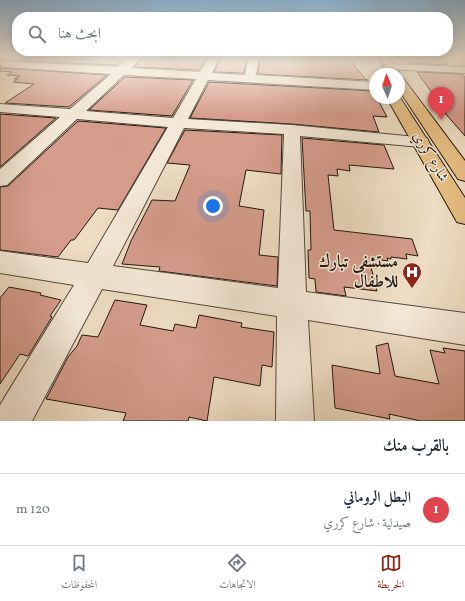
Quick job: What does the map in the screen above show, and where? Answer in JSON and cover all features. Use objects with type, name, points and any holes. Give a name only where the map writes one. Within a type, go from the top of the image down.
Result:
[{"type":"main road","name":"شارع كرري","points":[[405,90],[465,175]]},
{"type":"main road","name":"شارع كرري","points":[[398,104],[465,216]]},
{"type":"street","points":[[0,180],[116,76]]},
{"type":"street","points":[[12,421],[205,76]]},
{"type":"street","points":[[240,76],[250,79],[369,86]]},
{"type":"street","points":[[0,108],[178,123],[292,130],[421,142]]},
{"type":"street","points":[[292,130],[292,304],[295,421]]},
{"type":"street","points":[[0,262],[465,330]]},
{"type":"building","points":[[15,76],[106,76],[69,107],[5,103],[34,84],[13,82],[18,79],[14,79],[20,76]]},
{"type":"building","points":[[288,76],[363,76],[366,80]]},
{"type":"building","points":[[420,76],[463,76],[465,77],[465,136],[438,105],[441,105]]},
{"type":"building","points":[[125,77],[193,80],[172,116],[89,110]]},
{"type":"building","points":[[209,82],[369,91],[369,104],[380,104],[387,117],[373,116],[379,132],[292,124],[190,118]]},
{"type":"building","points":[[0,114],[56,118],[0,167]]},
{"type":"building","points":[[78,121],[166,128],[118,210],[98,208],[74,240],[71,240],[58,257],[0,250],[0,187],[8,186]]},
{"type":"building","points":[[185,130],[282,135],[281,174],[246,170],[239,206],[264,210],[259,255],[278,257],[277,286],[159,271],[160,267],[122,264],[131,241],[152,200],[175,201],[190,165],[167,163]]},
{"type":"building","points":[[302,138],[384,145],[394,169],[349,165],[350,171],[337,169],[338,176],[328,175],[334,230],[412,239],[418,256],[406,254],[407,259],[391,257],[391,259],[387,258],[388,261],[375,259],[377,268],[371,267],[377,291],[344,287],[346,296],[316,292],[315,279],[309,278],[308,250],[311,250],[310,211],[306,211]]},
{"type":"building","points":[[9,287],[41,293],[40,295],[61,300],[50,316],[52,317],[28,356],[20,354],[0,384],[0,298]]},
{"type":"building","points":[[115,300],[147,305],[140,325],[173,331],[175,324],[196,328],[199,315],[242,323],[241,327],[274,332],[272,367],[262,365],[260,386],[214,377],[207,421],[189,417],[188,421],[123,421],[126,413],[46,399],[68,357],[77,346],[82,335],[98,337]]},
{"type":"building","points":[[388,343],[395,376],[439,384],[430,350],[445,353],[443,348],[465,351],[465,421],[421,421],[389,414],[390,419],[335,408],[332,365],[380,374],[376,346]]},
{"type":"place","name":"البطل الروماني","points":[[441,120]]},
{"type":"place","name":"مستشفى تبارك للاطفال","points":[[412,289]]}]
